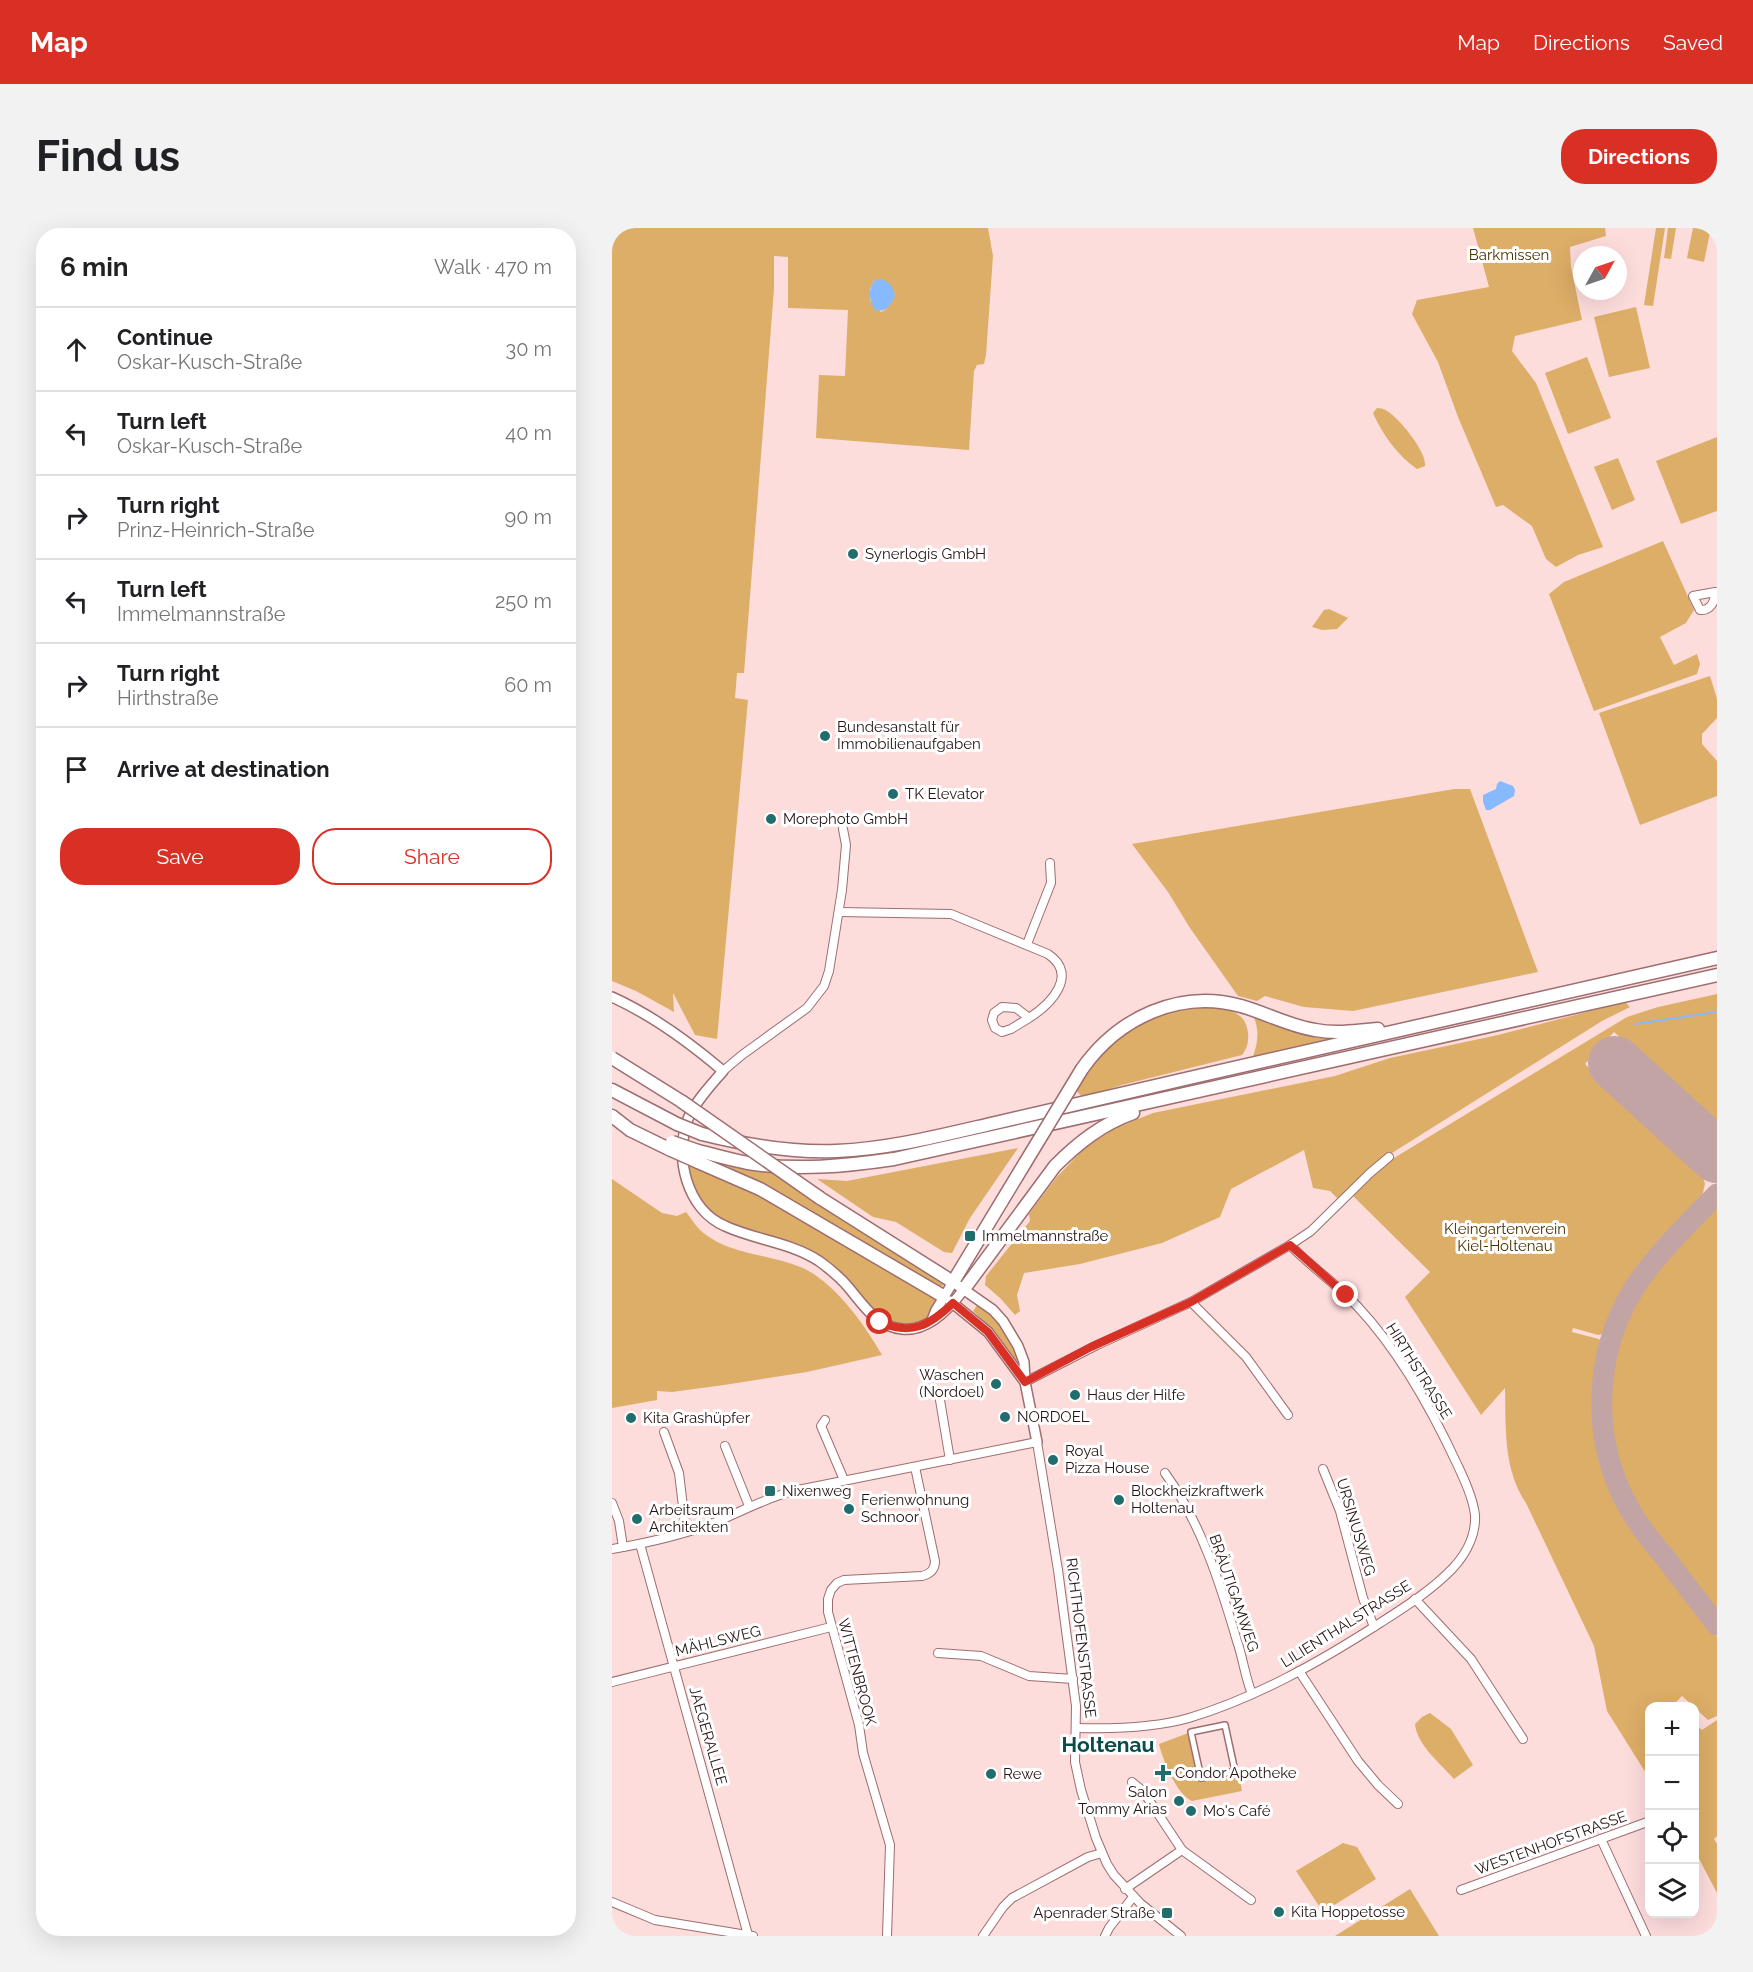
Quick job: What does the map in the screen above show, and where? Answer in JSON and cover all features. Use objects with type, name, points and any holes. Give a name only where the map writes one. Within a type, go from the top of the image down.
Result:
[{"type":"highway","points":[[612,1090],[677,1124],[702,1134],[746,1144],[795,1151],[865,1148],[976,1127],[1717,958]]},
{"type":"highway","points":[[698,1156],[800,1167],[866,1163],[932,1151],[1717,975]]},
{"type":"highway","points":[[612,1058],[681,1101],[820,1198],[953,1282],[1082,1069],[1100,1046],[1124,1026],[1151,1012],[1187,1002],[1212,1002],[1233,1005],[1295,1026],[1334,1032],[1413,1026]]},
{"type":"highway","points":[[964,1289],[1048,1175],[1072,1148],[1102,1126],[1176,1097]]},
{"type":"highway","points":[[612,1115],[760,1189],[948,1300]]},
{"type":"street","points":[[843,829],[846,845],[838,912],[829,971],[824,986],[807,1008],[741,1055],[723,1071],[689,1117],[683,1136],[682,1161],[696,1201],[707,1213],[722,1225],[811,1256],[832,1270],[880,1322],[898,1329],[912,1329],[925,1325],[948,1300],[964,1289]]},
{"type":"street","points":[[1027,944],[1051,883],[1050,863]]},
{"type":"street","points":[[838,912],[951,914],[1027,944],[1053,957],[1061,968],[1062,975],[1051,1001],[1045,1008],[1029,1018],[1011,1029],[1002,1032],[995,1028],[992,1020],[992,1016],[998,1010],[1006,1007],[1020,1010],[1029,1018]]},
{"type":"street","points":[[612,997],[680,1037],[723,1071]]},
{"type":"street","points":[[948,1300],[988,1332],[1025,1382],[1091,1347],[1191,1302],[1290,1245],[1311,1231],[1389,1157]]},
{"type":"street","name":"HIRTHSTRASSE","points":[[1290,1245],[1358,1307],[1392,1349],[1419,1390],[1444,1436],[1469,1496],[1475,1518],[1471,1540]]},
{"type":"street","points":[[948,1300],[953,1282]]},
{"type":"street","name":"RICHTHOFENSTRASSE","points":[[953,1282],[993,1310],[1012,1334],[1022,1356],[1058,1570],[1077,1728],[1075,1762],[1077,1775],[1102,1853],[1125,1889],[1181,1936]]},
{"type":"street","points":[[1191,1302],[1245,1357],[1288,1415]]},
{"type":"street","points":[[939,1394],[950,1460]]},
{"type":"street","points":[[825,1420],[821,1426],[844,1479]]},
{"type":"street","points":[[664,1432],[679,1473],[686,1532]]},
{"type":"street","points":[[612,1549],[686,1532],[715,1522],[773,1496],[844,1479],[1037,1442]]},
{"type":"street","points":[[724,1446],[749,1506]]},
{"type":"street","name":"WITTENBROOK","points":[[887,1936],[890,1845],[863,1753],[859,1725],[831,1627],[828,1599],[831,1590],[840,1581],[922,1576],[929,1574],[933,1569],[935,1561],[915,1467]]},
{"type":"street","name":"URSINUSWEG","points":[[1323,1469],[1340,1511],[1363,1598],[1374,1627]]},
{"type":"street","name":"BRÄUTIGAMWEG","points":[[1165,1473],[1180,1494],[1211,1560],[1234,1629],[1252,1694]]},
{"type":"street","points":[[612,1503],[619,1521],[623,1547]]},
{"type":"street","name":"LILIENTHALSTRASSE","points":[[1077,1728],[1128,1727],[1170,1722],[1226,1705],[1252,1694],[1299,1671],[1374,1627],[1415,1599],[1454,1568],[1471,1540]]},
{"type":"street","name":"JAEGERALLEE","points":[[640,1544],[751,1936]]},
{"type":"street","points":[[1415,1599],[1471,1659],[1523,1739]]},
{"type":"street","name":"MÄHLSWEG","points":[[612,1682],[831,1627]]},
{"type":"street","points":[[938,1653],[981,1656],[1029,1676],[1072,1679]]},
{"type":"street","points":[[1299,1671],[1362,1767],[1398,1804]]},
{"type":"street","points":[[1225,1725],[1235,1771],[1201,1778],[1191,1732],[1225,1725]]},
{"type":"street","points":[[1132,1782],[1143,1791],[1182,1850],[1251,1900]]},
{"type":"street","name":"WESTENHOFSTRASSE","points":[[1461,1890],[1645,1823]]},
{"type":"street","points":[[1601,1839],[1646,1936]]},
{"type":"street","points":[[1125,1889],[1182,1850]]},
{"type":"street","points":[[983,1936],[1012,1898],[1088,1857],[1102,1853]]},
{"type":"street","points":[[1105,1936],[1133,1897]]},
{"type":"street","points":[[612,1902],[655,1920],[751,1936]]},
{"type":"green space","points":[[612,228],[988,228],[993,256],[986,355],[984,364],[977,365],[974,371],[969,450],[816,438],[819,375],[845,376],[848,310],[788,308],[788,257],[774,256],[774,289],[744,673],[737,673],[735,698],[748,700],[717,1039],[695,1035],[673,993],[674,1012],[612,981]],"holes":[[[874,281],[891,303],[881,312],[870,300],[870,289]]]},
{"type":"green space","name":"Barkmissen","points":[[1473,228],[1605,228],[1606,236],[1570,247],[1573,300],[1578,300],[1582,320],[1515,336],[1512,351],[1536,383],[1603,547],[1578,555],[1556,567],[1546,559],[1532,526],[1503,505],[1496,507],[1458,417],[1438,362],[1412,314],[1417,300],[1489,287]]},
{"type":"green space","points":[[1656,228],[1665,228],[1653,306],[1644,305]]},
{"type":"green space","points":[[1668,228],[1676,228],[1671,259],[1664,258]]},
{"type":"green space","points":[[1693,228],[1711,228],[1704,262],[1687,258]]},
{"type":"green space","points":[[1636,307],[1650,368],[1609,377],[1594,317]]},
{"type":"green space","points":[[1587,357],[1611,418],[1568,434],[1545,373]]},
{"type":"green space","points":[[1377,408],[1386,410],[1405,428],[1422,452],[1425,466],[1417,469],[1397,451],[1386,437],[1373,413]]},
{"type":"green space","points":[[1717,437],[1717,511],[1681,524],[1656,461]]},
{"type":"green space","points":[[1618,458],[1635,500],[1612,510],[1594,467]]},
{"type":"green space","points":[[1663,541],[1694,610],[1686,623],[1660,637],[1674,665],[1697,654],[1700,664],[1697,674],[1594,711],[1549,594],[1564,582]]},
{"type":"green space","points":[[1329,609],[1348,618],[1337,629],[1322,630],[1312,627],[1324,610]]},
{"type":"green space","points":[[1710,676],[1717,699],[1717,718],[1702,734],[1702,744],[1717,761],[1717,796],[1640,825],[1599,713]]},
{"type":"green space","points":[[1454,789],[1470,789],[1538,972],[1353,1011],[1304,1007],[1265,996],[1257,1001],[1238,996],[1190,928],[1168,892],[1132,844]]},
{"type":"green space","name":"Kleingartenverein Kiel-Holtenau","points":[[1717,994],[1717,1126],[1614,1032],[1585,1064],[1702,1172],[1705,1184],[1701,1201],[1639,1268],[1618,1303],[1605,1334],[1598,1335],[1573,1328],[1572,1332],[1599,1339],[1602,1343],[1593,1400],[1598,1440],[1604,1468],[1627,1520],[1717,1637],[1717,1716],[1708,1720],[1699,1712],[1699,1702],[1688,1702],[1682,1696],[1676,1702],[1645,1702],[1645,1772],[1607,1711],[1594,1646],[1513,1476],[1507,1448],[1505,1388],[1481,1415],[1405,1297],[1430,1272],[1353,1196],[1389,1161],[1627,1017],[1658,1007]]},
{"type":"green space","points":[[1625,1002],[1630,1007],[1602,1021],[1384,1158],[1339,1200],[1330,1191],[1313,1188],[1304,1150],[1231,1189],[1220,1217],[1162,1243],[1080,1264],[1024,1273],[1017,1295],[1020,1311],[1015,1315],[985,1285],[986,1276],[1030,1221],[1029,1214],[1056,1178],[1087,1145],[1115,1128],[1153,1113],[1335,1076],[1390,1058],[1498,1035]]},
{"type":"green space","points":[[1200,1007],[1231,1011],[1242,1018],[1246,1024],[1248,1036],[1242,1055],[1087,1096],[1081,1096],[1077,1091],[1078,1086],[1106,1045],[1145,1020],[1177,1008]]},
{"type":"green space","points":[[1253,1015],[1355,1035],[1252,1059],[1257,1037],[1257,1026]]},
{"type":"green space","points":[[1018,1148],[970,1218],[952,1253],[944,1252],[896,1222],[873,1217],[817,1179],[847,1181]]},
{"type":"green space","points":[[715,1160],[766,1168],[816,1203],[818,1202],[944,1283],[943,1286],[937,1287],[793,1200]]},
{"type":"green space","points":[[682,1161],[731,1175],[943,1296],[925,1325],[890,1326],[811,1256],[721,1225],[696,1201]]},
{"type":"green space","points":[[612,1179],[662,1213],[677,1216],[686,1212],[700,1230],[724,1245],[790,1263],[815,1275],[838,1294],[867,1331],[882,1355],[807,1372],[672,1392],[657,1391],[657,1400],[612,1408]]},
{"type":"green space","points":[[1717,1209],[1717,1611],[1660,1541],[1629,1492],[1612,1437],[1610,1409],[1611,1380],[1616,1352],[1624,1325],[1637,1299],[1670,1255],[1708,1214]]},
{"type":"green space","points":[[978,1304],[1007,1335],[1018,1359],[1016,1361],[992,1329],[973,1311]]},
{"type":"green space","points":[[1430,1713],[1451,1729],[1473,1765],[1454,1779],[1430,1753],[1417,1732],[1415,1724]]},
{"type":"green space","points":[[1717,1720],[1717,1836],[1714,1839],[1717,1844],[1717,1893],[1699,1859],[1699,1727],[1702,1730]]},
{"type":"green space","points":[[1191,1732],[1201,1778],[1238,1770],[1242,1791],[1192,1801],[1186,1797],[1167,1767],[1159,1744]]},
{"type":"green space","points":[[1343,1843],[1357,1847],[1376,1879],[1323,1912],[1296,1871]]},
{"type":"green space","points":[[1410,1889],[1439,1936],[1335,1936]]},
{"type":"water","points":[[881,279],[891,285],[895,296],[885,310],[874,309],[870,295],[874,281]]},
{"type":"water","points":[[1500,781],[1513,786],[1514,796],[1486,810],[1483,795],[1496,789]]},
{"type":"waterway","points":[[1635,1024],[1717,1012]]},
{"type":"taxiway","points":[[1717,1194],[1662,1252],[1633,1290],[1610,1342],[1604,1370],[1602,1399],[1603,1427],[1608,1455],[1629,1508],[1645,1533],[1717,1625]]},
{"type":"runway","points":[[1615,1063],[1717,1156]]},
{"type":"place","name":"Synerlogis GmbH","points":[[853,554]]},
{"type":"place","name":"Bundesanstalt für Immobilienaufgaben","points":[[825,736]]},
{"type":"place","name":"TK Elevator","points":[[893,794]]},
{"type":"place","name":"Morephoto GmbH","points":[[771,819]]},
{"type":"place","name":"Immelmannstraße","points":[[970,1236]]},
{"type":"place","name":"Waschen (Nordoel)","points":[[996,1384]]},
{"type":"place","name":"Haus der Hilfe","points":[[1075,1395]]},
{"type":"place","name":"NORDOEL","points":[[1005,1417]]},
{"type":"place","name":"Kita Grashüpfer","points":[[631,1418]]},
{"type":"place","name":"Royal Pizza House","points":[[1053,1460]]},
{"type":"place","name":"Nixenweg","points":[[770,1491]]},
{"type":"place","name":"Blockheizkraftwerk Holtenau","points":[[1119,1500]]},
{"type":"place","name":"Ferienwohnung Schnoor","points":[[849,1509]]},
{"type":"place","name":"Arbeitsraum Architekten","points":[[637,1519]]},
{"type":"place","name":"Condor Apotheke","points":[[1163,1773]]},
{"type":"place","name":"Rewe","points":[[991,1774]]},
{"type":"place","name":"Salon Tommy Arias","points":[[1179,1801]]},
{"type":"place","name":"Mo's Café","points":[[1191,1811]]},
{"type":"place","name":"Kita Hoppetosse","points":[[1279,1912]]},
{"type":"place","name":"Apenrader Straße","points":[[1167,1913]]},
{"type":"district","name":"Holtenau","points":[[1108,1744]]},
{"type":"route","points":[[880,1322],[898,1329],[912,1329],[925,1325],[941,1315],[953,1303],[988,1332],[1025,1382],[1091,1347],[1191,1302],[1290,1245],[1346,1295]]}]
